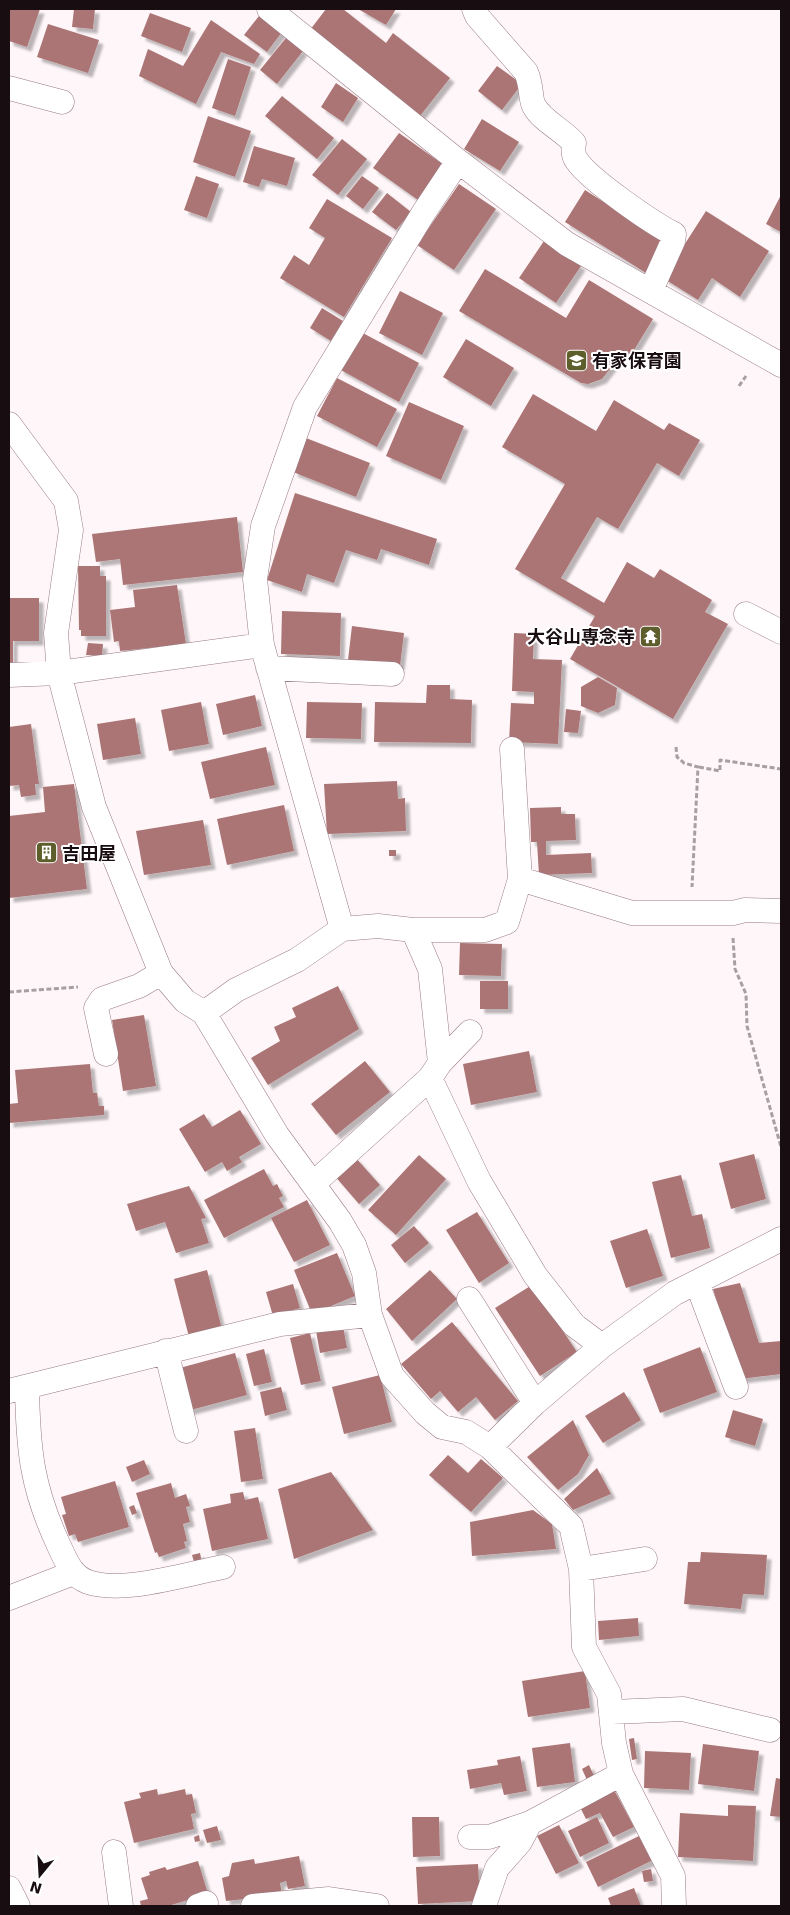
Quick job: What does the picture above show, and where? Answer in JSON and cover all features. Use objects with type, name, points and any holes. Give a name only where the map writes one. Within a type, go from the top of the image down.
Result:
[{"type":"street","points":[[269,9],[458,161],[567,244],[781,365]]},
{"type":"street","points":[[474,9],[477,16],[526,72],[531,82],[532,103],[537,111],[574,143],[574,156],[578,162],[588,173],[643,214],[674,234],[673,241],[651,290]]},
{"type":"street","points":[[9,88],[62,102]]},
{"type":"street","points":[[342,929],[262,645],[255,579],[263,526],[305,407],[424,212],[458,161]]},
{"type":"street","points":[[9,424],[66,501],[71,530],[56,633],[59,673],[94,807],[161,973],[185,1001],[204,1013],[276,1135],[313,1184],[354,1245],[364,1273],[370,1315],[392,1376],[425,1413],[442,1427],[466,1432],[490,1448],[571,1526],[581,1569],[584,1647],[610,1694],[614,1742],[621,1774],[673,1876],[674,1906]]},
{"type":"street","points":[[746,614],[781,632]]},
{"type":"street","points":[[9,675],[59,673],[262,645]]},
{"type":"street","points":[[268,668],[392,674]]},
{"type":"street","points":[[204,1013],[236,990],[297,960],[342,929],[378,926],[414,930],[485,930],[507,922],[520,879],[512,748]]},
{"type":"street","points":[[520,879],[632,913],[781,911]]},
{"type":"street","points":[[414,930],[430,969],[435,1071],[479,1182],[534,1275],[574,1325],[602,1346]]},
{"type":"street","points":[[106,1054],[96,1008],[102,999],[139,986],[161,973]]},
{"type":"street","points":[[313,1184],[435,1071],[470,1032]]},
{"type":"street","points":[[490,1448],[535,1402],[602,1346],[675,1293],[781,1239]]},
{"type":"street","points":[[697,1283],[736,1387]]},
{"type":"street","points":[[469,1299],[535,1402]]},
{"type":"street","points":[[223,1566],[119,1587],[88,1582],[73,1573],[47,1521],[36,1490],[18,1389],[280,1324],[370,1315]]},
{"type":"street","points":[[166,1351],[186,1431]]},
{"type":"street","points":[[581,1569],[645,1560]]},
{"type":"street","points":[[9,1598],[73,1573]]},
{"type":"street","points":[[612,1712],[683,1709],[770,1730]]},
{"type":"street","points":[[470,1837],[489,1837],[530,1823],[621,1774]]},
{"type":"street","points":[[484,1906],[497,1868],[520,1842],[530,1823]]},
{"type":"street","points":[[114,1852],[121,1906]]},
{"type":"street","points":[[9,1888],[18,1906]]},
{"type":"street","points":[[253,1906],[329,1899],[377,1906]]},
{"type":"path","points":[[676,747],[678,757],[684,763],[698,767],[720,771],[720,760],[781,769]]},
{"type":"path","points":[[691,913],[698,767]]},
{"type":"path","points":[[733,913],[734,969],[746,994],[747,1026],[781,1147]]},
{"type":"path","points":[[9,992],[81,987]]},
{"type":"building","points":[[9,9],[40,9],[27,47],[9,41]]},
{"type":"building","points":[[74,9],[95,9],[93,29],[72,27]]},
{"type":"building","points":[[326,9],[343,9],[386,43],[393,33],[450,78],[420,116],[310,30]]},
{"type":"building","points":[[358,9],[396,9],[386,25]]},
{"type":"building","points":[[150,13],[191,28],[182,52],[141,36]]},
{"type":"building","points":[[259,16],[282,32],[267,52],[244,35]]},
{"type":"building","points":[[211,20],[260,54],[254,64],[221,52],[196,104],[139,76],[148,49],[183,66]]},
{"type":"building","points":[[48,24],[99,40],[88,73],[37,57]]},
{"type":"building","points":[[286,38],[303,51],[277,84],[260,70]]},
{"type":"building","points":[[228,59],[251,67],[235,116],[212,108]]},
{"type":"building","points":[[497,66],[522,84],[502,110],[478,91]]},
{"type":"building","points":[[336,83],[358,98],[343,122],[321,107]]},
{"type":"building","points":[[282,96],[334,138],[317,159],[265,116]]},
{"type":"building","points":[[208,116],[251,131],[235,177],[193,162]]},
{"type":"building","points":[[482,119],[519,142],[500,171],[464,149]]},
{"type":"building","points":[[399,133],[444,165],[418,200],[373,168]]},
{"type":"building","points":[[342,139],[367,159],[338,195],[312,175]]},
{"type":"building","points":[[254,146],[295,158],[287,186],[262,179],[259,187],[243,182]]},
{"type":"building","points":[[196,176],[219,184],[207,218],[184,210]]},
{"type":"building","points":[[362,176],[379,188],[363,209],[346,196]]},
{"type":"building","points":[[459,184],[496,209],[454,270],[417,245]]},
{"type":"building","points":[[585,190],[666,242],[646,273],[565,222]]},
{"type":"building","points":[[387,193],[411,212],[396,230],[372,212]]},
{"type":"building","points":[[781,195],[781,232],[766,224]]},
{"type":"building","points":[[327,199],[392,238],[344,317],[280,278],[294,255],[309,265],[325,238],[309,228]]},
{"type":"building","points":[[706,211],[769,251],[740,297],[712,278],[698,300],[663,278]]},
{"type":"building","points":[[544,241],[581,266],[556,303],[519,278]]},
{"type":"building","points":[[485,269],[566,318],[589,280],[653,319],[631,355],[624,351],[602,379],[588,384],[581,383],[459,311]]},
{"type":"building","points":[[400,291],[443,313],[422,355],[379,333]]},
{"type":"building","points":[[322,308],[343,321],[331,341],[310,328]]},
{"type":"building","points":[[359,331],[419,363],[399,402],[339,369]]},
{"type":"building","points":[[466,339],[514,368],[491,406],[443,377]]},
{"type":"building","points":[[337,378],[397,409],[377,447],[317,416]]},
{"type":"building","points":[[533,394],[596,431],[614,400],[664,430],[669,423],[700,440],[679,476],[657,463],[618,529],[597,517],[561,578],[604,603],[627,562],[654,578],[660,569],[712,600],[705,612],[728,624],[673,719],[570,659],[595,616],[515,569],[565,484],[502,447]]},
{"type":"building","points":[[409,402],[464,426],[441,480],[386,456]]},
{"type":"building","points":[[306,438],[370,463],[356,497],[293,472]]},
{"type":"building","points":[[295,493],[437,539],[429,565],[381,549],[377,560],[346,550],[334,583],[307,574],[302,592],[267,580]]},
{"type":"building","points":[[237,517],[243,572],[123,585],[120,559],[96,562],[92,534]]},
{"type":"building","points":[[78,566],[100,566],[100,576],[106,576],[106,636],[81,636],[81,630],[79,630]]},
{"type":"building","points":[[177,585],[186,644],[120,651],[119,641],[114,642],[110,610],[135,607],[133,590]]},
{"type":"building","points":[[9,598],[39,598],[39,641],[13,641],[13,663],[9,663]]},
{"type":"building","points":[[282,611],[341,613],[340,656],[281,654]]},
{"type":"building","points":[[352,626],[404,633],[400,666],[348,660]]},
{"type":"building","points":[[514,633],[534,634],[533,659],[562,660],[558,744],[509,742],[511,703],[534,704],[534,692],[512,691]]},
{"type":"building","points":[[88,643],[103,644],[102,656],[86,655]]},
{"type":"building","points":[[598,677],[617,688],[615,705],[598,713],[581,706],[581,687]]},
{"type":"building","points":[[427,685],[450,685],[450,699],[472,700],[471,743],[374,742],[375,702],[426,703]]},
{"type":"building","points":[[255,695],[262,726],[223,735],[216,704]]},
{"type":"building","points":[[201,702],[209,744],[169,751],[161,710]]},
{"type":"building","points":[[307,702],[362,703],[361,739],[306,738]]},
{"type":"building","points":[[566,709],[581,711],[578,733],[564,732]]},
{"type":"building","points":[[135,718],[141,754],[103,760],[97,724]]},
{"type":"building","points":[[31,724],[39,784],[35,784],[36,795],[21,797],[19,785],[9,786],[9,727]]},
{"type":"building","points":[[266,747],[275,785],[210,799],[201,762]]},
{"type":"building","points":[[397,781],[398,799],[405,798],[406,831],[327,834],[324,784]]},
{"type":"building","name":"吉田屋","points":[[74,784],[87,889],[9,898],[9,816],[45,812],[43,787]]},
{"type":"building","points":[[284,805],[294,851],[227,865],[217,819]]},
{"type":"building","points":[[561,807],[561,814],[575,814],[576,840],[546,841],[546,855],[591,853],[592,873],[539,875],[537,842],[531,842],[530,808]]},
{"type":"building","points":[[203,820],[211,865],[144,875],[136,831]]},
{"type":"building","points":[[389,850],[396,850],[396,856],[389,856]]},
{"type":"building","points":[[460,943],[502,944],[501,976],[459,975]]},
{"type":"building","points":[[480,981],[508,981],[508,1009],[480,1009]]},
{"type":"building","points":[[338,986],[359,1029],[268,1085],[251,1058],[280,1041],[274,1027],[296,1017],[292,1008]]},
{"type":"building","points":[[144,1015],[156,1086],[123,1091],[112,1020]]},
{"type":"building","points":[[529,1051],[537,1092],[471,1105],[463,1064]]},
{"type":"building","points":[[365,1061],[390,1092],[336,1135],[311,1104]]},
{"type":"building","points":[[90,1064],[93,1093],[97,1093],[99,1106],[104,1106],[104,1115],[9,1123],[9,1104],[18,1103],[15,1070]]},
{"type":"building","points":[[240,1110],[261,1144],[239,1157],[242,1162],[227,1171],[222,1162],[205,1172],[179,1129],[204,1114],[212,1127]]},
{"type":"building","points":[[754,1154],[766,1199],[731,1209],[719,1163]]},
{"type":"building","points":[[419,1155],[446,1179],[396,1235],[368,1210]]},
{"type":"building","points":[[355,1157],[380,1185],[359,1204],[334,1175]]},
{"type":"building","points":[[264,1169],[273,1186],[277,1184],[283,1196],[279,1198],[284,1207],[224,1238],[204,1200]]},
{"type":"building","points":[[681,1175],[692,1216],[702,1214],[710,1248],[671,1258],[652,1182]]},
{"type":"building","points":[[189,1186],[206,1218],[201,1219],[209,1243],[176,1253],[165,1222],[136,1231],[127,1204]]},
{"type":"building","points":[[307,1200],[330,1245],[294,1262],[271,1218]]},
{"type":"building","points":[[477,1212],[509,1263],[479,1283],[446,1230]]},
{"type":"building","points":[[414,1226],[429,1243],[405,1263],[391,1245]]},
{"type":"building","points":[[647,1229],[663,1276],[626,1288],[610,1241]]},
{"type":"building","points":[[337,1253],[355,1296],[312,1314],[294,1270]]},
{"type":"building","points":[[207,1270],[222,1329],[189,1337],[174,1279]]},
{"type":"building","points":[[430,1270],[457,1299],[412,1341],[386,1309]]},
{"type":"building","points":[[740,1283],[759,1343],[781,1341],[781,1374],[740,1379],[713,1289]]},
{"type":"building","points":[[293,1284],[300,1308],[273,1316],[266,1292]]},
{"type":"building","points":[[532,1285],[577,1352],[540,1376],[495,1308]]},
{"type":"building","points":[[452,1322],[518,1401],[495,1420],[476,1397],[458,1412],[440,1391],[431,1399],[401,1364]]},
{"type":"building","points":[[343,1326],[347,1348],[320,1353],[316,1331]]},
{"type":"building","points":[[310,1333],[321,1381],[301,1385],[290,1338]]},
{"type":"building","points":[[700,1347],[717,1392],[660,1413],[643,1369]]},
{"type":"building","points":[[264,1349],[272,1382],[254,1386],[246,1354]]},
{"type":"building","points":[[235,1353],[247,1395],[187,1411],[176,1369]]},
{"type":"building","points":[[380,1375],[392,1422],[344,1434],[332,1387]]},
{"type":"building","points":[[281,1387],[287,1410],[265,1416],[260,1392]]},
{"type":"building","points":[[624,1392],[641,1420],[603,1443],[585,1416]]},
{"type":"building","points":[[733,1410],[763,1419],[755,1446],[725,1437]]},
{"type":"building","points":[[573,1420],[589,1455],[578,1474],[558,1490],[527,1457]]},
{"type":"building","points":[[255,1428],[263,1479],[241,1482],[234,1431]]},
{"type":"building","points":[[448,1455],[468,1473],[481,1459],[503,1478],[471,1512],[429,1475]]},
{"type":"building","points":[[144,1460],[150,1474],[132,1482],[126,1467]]},
{"type":"building","points":[[597,1468],[611,1494],[573,1510],[564,1499]]},
{"type":"building","points":[[331,1472],[373,1530],[294,1559],[278,1489]]},
{"type":"building","points":[[115,1481],[129,1527],[78,1542],[75,1534],[69,1536],[62,1515],[66,1514],[61,1497]]},
{"type":"building","points":[[171,1483],[175,1498],[186,1494],[190,1506],[186,1507],[190,1522],[183,1524],[187,1541],[184,1542],[186,1548],[159,1557],[157,1552],[155,1553],[136,1493]]},
{"type":"building","points":[[243,1492],[245,1500],[258,1497],[268,1539],[212,1551],[203,1509],[231,1503],[230,1494]]},
{"type":"building","points":[[134,1505],[137,1513],[132,1515],[129,1507]]},
{"type":"building","points":[[533,1510],[552,1524],[556,1549],[472,1556],[470,1522]]},
{"type":"building","points":[[701,1552],[767,1555],[764,1595],[743,1594],[741,1609],[684,1604],[688,1562],[700,1562]]},
{"type":"building","points":[[200,1553],[202,1563],[195,1565],[192,1555]]},
{"type":"building","points":[[638,1618],[639,1636],[599,1640],[598,1621]]},
{"type":"building","points":[[585,1671],[590,1708],[528,1717],[522,1681]]},
{"type":"building","points":[[634,1738],[637,1759],[632,1760],[629,1739]]},
{"type":"building","points":[[570,1743],[575,1782],[537,1787],[532,1748]]},
{"type":"building","points":[[703,1744],[759,1751],[754,1791],[698,1784]]},
{"type":"building","points":[[645,1751],[691,1753],[689,1790],[644,1788]]},
{"type":"building","points":[[520,1756],[527,1791],[504,1795],[501,1783],[470,1789],[467,1770],[498,1765],[497,1760]]},
{"type":"building","points":[[589,1765],[594,1776],[587,1780],[582,1769]]},
{"type":"building","points":[[776,1778],[781,1779],[781,1817],[770,1816]]},
{"type":"building","points":[[613,1788],[634,1827],[613,1837],[600,1813],[586,1819],[579,1805]]},
{"type":"building","points":[[157,1789],[158,1795],[185,1789],[186,1795],[192,1794],[196,1813],[191,1814],[194,1829],[134,1843],[124,1802],[141,1798],[139,1793]]},
{"type":"building","points":[[728,1805],[756,1806],[753,1861],[678,1857],[680,1813],[728,1816]]},
{"type":"building","points":[[412,1817],[439,1817],[440,1856],[413,1857]]},
{"type":"building","points":[[597,1817],[609,1843],[580,1857],[568,1831]]},
{"type":"building","points":[[559,1825],[579,1863],[556,1874],[537,1836]]},
{"type":"building","points":[[217,1826],[221,1840],[207,1843],[203,1830]]},
{"type":"building","points":[[199,1835],[200,1841],[195,1842],[194,1837]]},
{"type":"building","points":[[641,1835],[653,1860],[598,1887],[586,1862]]},
{"type":"building","points":[[299,1856],[305,1886],[288,1889],[286,1881],[280,1883],[282,1895],[226,1901],[222,1878],[229,1876],[232,1863],[254,1859],[255,1864]]},
{"type":"building","points":[[198,1861],[208,1894],[168,1906],[141,1906],[140,1901],[148,1899],[141,1878],[150,1875],[149,1872],[165,1867],[167,1870]]},
{"type":"building","points":[[478,1864],[480,1901],[418,1904],[416,1867]]},
{"type":"building","points":[[651,1869],[653,1881],[644,1882],[642,1871]]},
{"type":"building","points":[[634,1888],[641,1906],[611,1906],[608,1898]]},
{"type":"place","name":"有家保育園","points":[[576,360]]},
{"type":"place","name":"大谷山専念寺","points":[[651,636]]},
{"type":"place","name":"吉田屋","points":[[46,853]]}]
